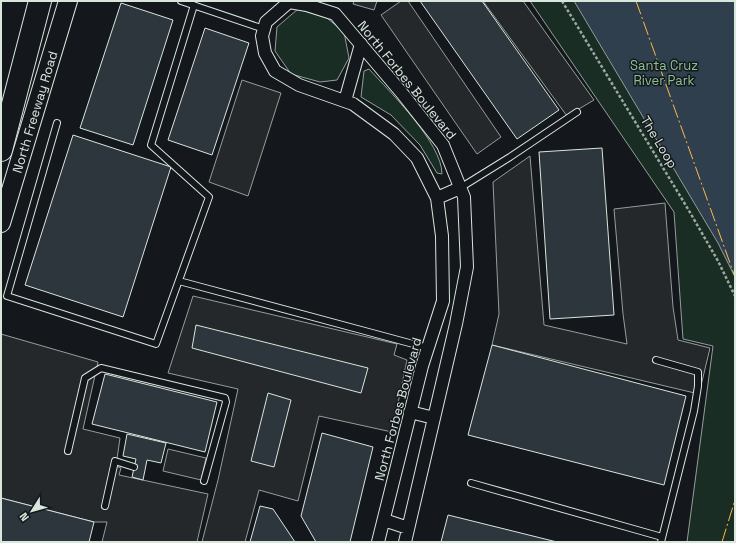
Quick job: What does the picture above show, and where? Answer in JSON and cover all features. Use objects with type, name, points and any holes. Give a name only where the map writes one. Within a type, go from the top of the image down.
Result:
[{"type":"highway","points":[[1,150],[40,1]]},
{"type":"main road","name":"North Freeway Road","points":[[1,223],[68,1]]},
{"type":"street","name":"North Forbes Boulevard","points":[[378,542],[410,412],[443,301],[442,236],[437,198],[417,158],[394,134],[353,104],[299,85],[275,71],[265,53],[262,36],[266,22],[284,3],[289,2],[307,5],[335,14],[362,44],[443,145],[464,197],[467,267],[458,314],[405,542]]},
{"type":"street","points":[[346,101],[362,44]]},
{"type":"street","points":[[437,198],[460,188]]},
{"type":"street","points":[[440,309],[458,314]]},
{"type":"street","points":[[428,348],[448,355]]},
{"type":"street","points":[[410,412],[434,418]]},
{"type":"street","points":[[384,520],[408,528]]},
{"type":"lane","points":[[181,1],[264,30]]},
{"type":"lane","points":[[57,123],[7,296],[156,344],[209,196],[151,145],[194,5]]},
{"type":"lane","points":[[460,188],[510,157],[577,112]]},
{"type":"lane","points":[[179,280],[428,348]]},
{"type":"lane","points":[[471,483],[662,540],[694,410],[698,386],[698,372],[656,360]]},
{"type":"lane","points":[[68,451],[85,378],[101,368],[225,398],[226,402],[204,481]]},
{"type":"lane","points":[[105,506],[115,461],[134,467]]},
{"type":"path","name":"The Loop","points":[[562,1],[718,260],[735,296]]},
{"type":"green space","name":"Santa Cruz River Park","points":[[530,1],[735,1],[735,542],[687,542],[713,346],[683,339],[674,212]]},
{"type":"green space","points":[[298,9],[327,18],[344,32],[349,58],[337,80],[320,82],[291,74],[275,51],[277,27]]},
{"type":"green space","points":[[369,69],[401,104],[424,133],[434,148],[440,162],[442,174],[437,173],[420,145],[391,115],[361,97],[364,71]]},
{"type":"shaded area","points":[[354,1],[377,1],[374,10],[353,4]]},
{"type":"shaded area","points":[[401,1],[408,1],[501,137],[477,154],[381,15]]},
{"type":"shaded area","points":[[483,1],[523,1],[594,100],[567,116]]},
{"type":"shaded area","points":[[242,80],[281,93],[248,196],[209,182]]},
{"type":"shaded area","points":[[530,156],[544,325],[627,344],[614,209],[665,203],[673,307],[678,340],[710,348],[699,394],[492,345],[499,314],[493,182]]},
{"type":"shaded area","points":[[193,296],[397,344],[394,355],[407,360],[392,432],[319,416],[298,501],[259,490],[245,542],[202,542],[218,480],[238,389],[168,373]]},
{"type":"shaded area","points":[[1,334],[98,362],[83,429],[120,438],[116,466],[121,468],[119,475],[208,494],[197,542],[102,542],[107,522],[94,522],[1,498]]},
{"type":"shaded area","points":[[168,449],[206,458],[201,480],[163,471]]},
{"type":"water","points":[[574,1],[735,1],[735,277],[718,243]]},
{"type":"building","points":[[420,1],[482,1],[559,110],[517,139]]},
{"type":"building","points":[[121,3],[173,20],[133,145],[80,128]]},
{"type":"building","points":[[205,28],[249,43],[212,155],[168,140]]},
{"type":"building","points":[[73,135],[171,167],[123,317],[25,285]]},
{"type":"building","points":[[602,148],[614,315],[550,319],[539,152]]},
{"type":"building","points":[[196,325],[368,368],[361,393],[192,348]]},
{"type":"building","points":[[492,345],[686,396],[664,485],[468,435]]},
{"type":"building","points":[[105,374],[217,402],[205,452],[92,424]]},
{"type":"building","points":[[268,393],[291,400],[274,467],[251,461]]},
{"type":"building","points":[[322,433],[373,447],[350,542],[316,542],[301,516]]},
{"type":"building","points":[[127,434],[166,443],[161,463],[147,460],[143,480],[132,477],[136,459],[123,456]]},
{"type":"building","points":[[1,498],[94,522],[89,542],[1,542]]},
{"type":"building","points":[[260,506],[273,509],[295,542],[250,542]]},
{"type":"building","points":[[448,515],[557,542],[441,542]]},
{"type":"power","points":[[636,1],[735,277]]},
{"type":"power","points":[[722,542],[735,500]]}]
